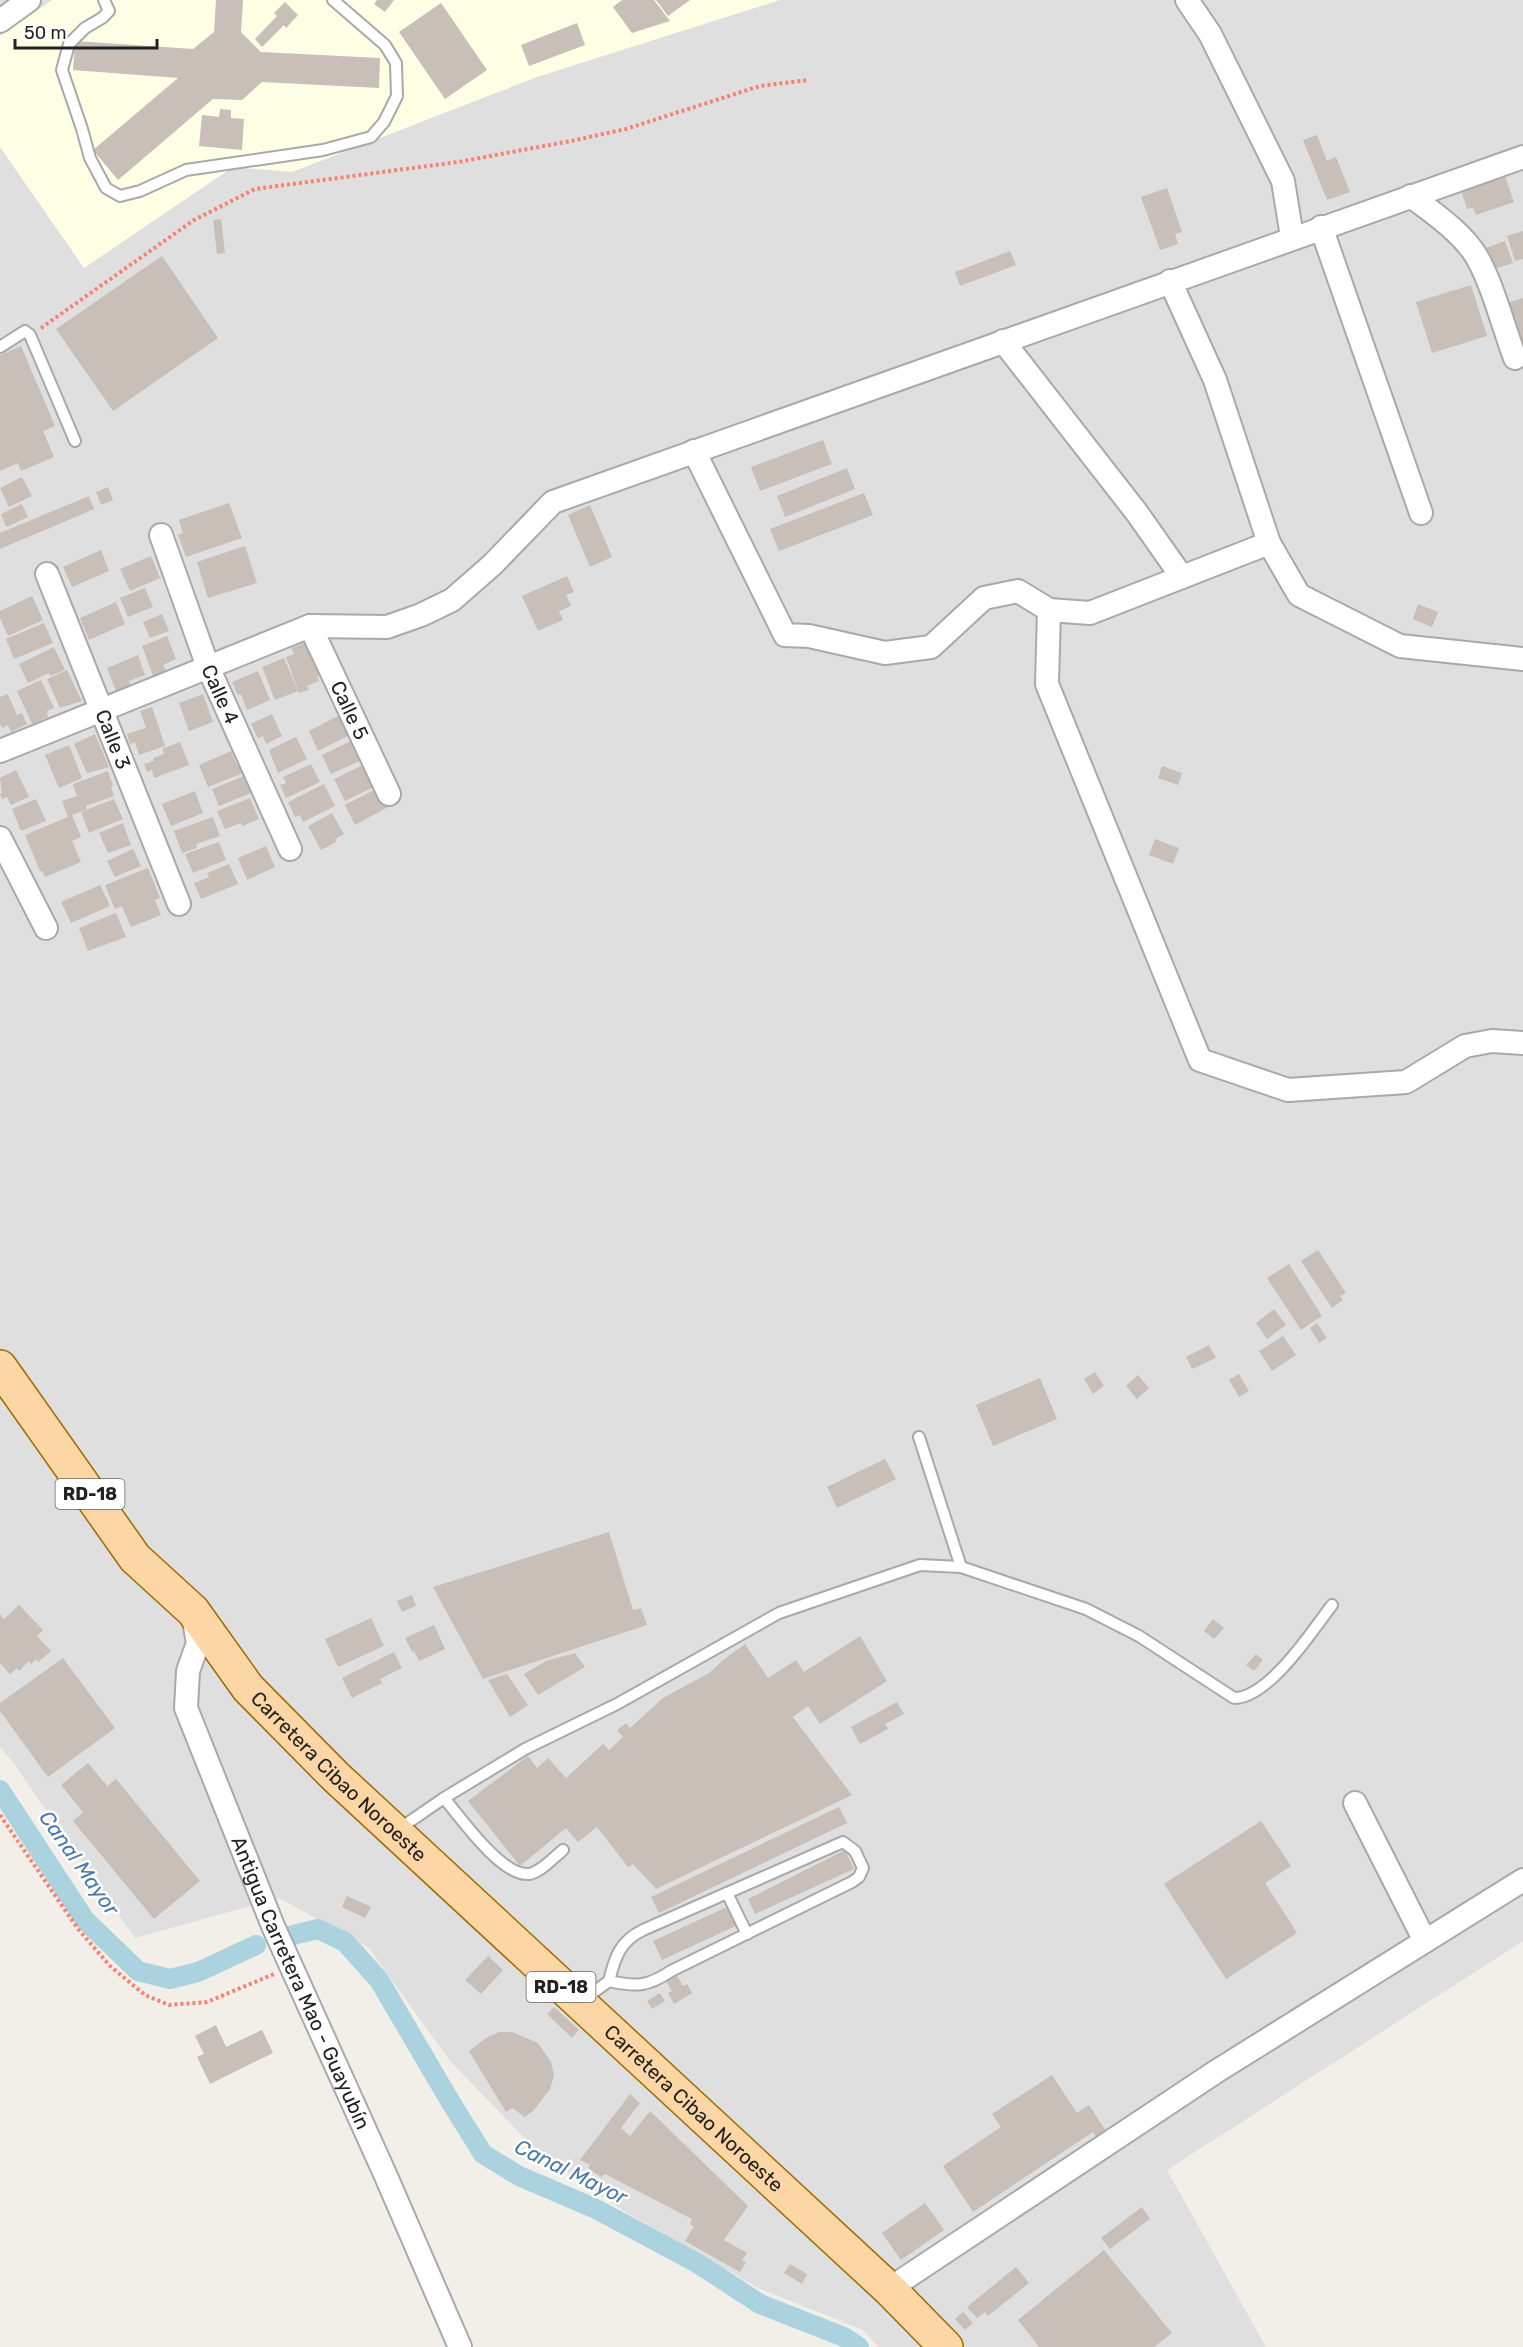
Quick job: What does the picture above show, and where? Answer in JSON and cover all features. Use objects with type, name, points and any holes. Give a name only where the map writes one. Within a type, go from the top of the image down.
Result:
[{"type":"main road","name":"RD-18","points":[[0,1366],[135,1558],[193,1611]]},
{"type":"main road","name":"Carretera Cibao Noroeste","points":[[193,1611],[248,1688],[336,1777],[889,2289],[946,2347]]},
{"type":"street","points":[[0,21],[29,0]]},
{"type":"street","points":[[1187,0],[1210,34],[1283,180],[1292,237]]},
{"type":"street","points":[[0,751],[310,626],[387,627],[421,615],[452,600],[492,565],[553,502],[1292,237],[1523,157]]},
{"type":"street","points":[[1411,196],[1451,227],[1473,251],[1482,267],[1515,358]]},
{"type":"street","points":[[1322,227],[1421,513]]},
{"type":"street","points":[[1170,281],[1215,380],[1269,543],[1299,595],[1400,646],[1523,659]]},
{"type":"street","points":[[1003,341],[1137,513],[1182,577]]},
{"type":"street","points":[[694,451],[785,635],[809,636],[885,653],[931,647],[984,598],[1018,591],[1049,610],[1090,613],[1269,543]]},
{"type":"street","name":"Calle 4","points":[[161,535],[208,667],[290,849]]},
{"type":"street","name":"Calle 3","points":[[47,574],[179,904]]},
{"type":"street","points":[[1049,610],[1047,684],[1200,1060],[1288,1090],[1406,1082],[1465,1046],[1492,1041],[1523,1043]]},
{"type":"street","name":"Calle 5","points":[[310,626],[389,794]]},
{"type":"street","points":[[0,838],[46,928]]},
{"type":"street","name":"Antigua Carretera Mao - Guayubín","points":[[193,1611],[198,1643],[188,1671],[186,1707],[291,1967],[460,2347]]},
{"type":"street","points":[[1355,1803],[1425,1941]]},
{"type":"street","points":[[889,2289],[1217,2071],[1523,1880]]},
{"type":"lane","points":[[104,0],[109,11],[85,28],[69,44],[62,70],[90,158],[106,188],[120,196],[140,191],[186,170],[323,150],[371,137],[384,122],[397,96],[396,63],[385,45],[333,0]]},
{"type":"lane","points":[[0,346],[25,331],[30,335],[75,441]]},
{"type":"lane","points":[[919,1437],[961,1567]]},
{"type":"lane","points":[[395,1832],[444,1798],[525,1749],[617,1704],[779,1613],[920,1565],[961,1567],[1086,1609],[1139,1636],[1234,1698],[1248,1695],[1283,1668],[1332,1605]]},
{"type":"lane","points":[[444,1798],[494,1856],[517,1872],[529,1874],[538,1870],[563,1850]]},
{"type":"lane","points":[[579,2004],[609,1981],[617,1952],[625,1941],[635,1934],[843,1842],[855,1851],[863,1868],[859,1877],[671,1971],[656,1981],[644,1985],[609,1981]]},
{"type":"lane","points":[[727,1893],[747,1934]]},
{"type":"path","points":[[30,335],[194,220],[255,189],[458,162],[571,141],[626,129],[760,86],[809,80]]},
{"type":"path","points":[[0,1815],[78,1929],[110,1965],[145,1995],[170,2005],[207,2002],[291,1967]]},
{"type":"shaded area","points":[[0,0],[1523,0],[1523,1941],[1167,2170],[1266,2347],[878,2347],[863,2330],[758,2288],[627,2213],[540,2154],[450,2061],[368,1947],[279,1898],[135,1938],[0,1747]]},
{"type":"shaded area","points":[[52,0],[780,0],[537,77],[292,172],[233,167],[84,268],[0,147],[0,36]]},
{"type":"building","points":[[216,0],[243,0],[241,32],[261,52],[380,58],[379,88],[262,82],[242,100],[213,99],[118,180],[93,150],[178,78],[73,70],[75,41],[193,49],[214,32]]},
{"type":"building","points":[[377,0],[394,0],[385,12],[374,4]]},
{"type":"building","points":[[622,0],[654,0],[670,21],[632,33],[613,7]]},
{"type":"building","points":[[656,0],[690,0],[668,16]]},
{"type":"building","points":[[285,2],[298,15],[286,28],[284,25],[262,47],[255,39],[277,16],[274,13]]},
{"type":"building","points":[[441,3],[487,70],[445,99],[399,32]]},
{"type":"building","points":[[577,23],[585,45],[529,66],[521,45]]},
{"type":"building","points":[[220,109],[231,110],[231,118],[244,119],[242,150],[199,146],[202,115],[219,117]]},
{"type":"building","points":[[1317,135],[1327,161],[1336,157],[1350,192],[1327,200],[1303,140]]},
{"type":"building","points":[[1505,176],[1514,202],[1476,215],[1473,208],[1467,209],[1461,190]]},
{"type":"building","points":[[1167,188],[1182,232],[1175,234],[1178,244],[1160,250],[1141,197]]},
{"type":"building","points":[[221,219],[225,253],[217,254],[213,220]]},
{"type":"building","points":[[1523,231],[1523,259],[1515,261],[1507,236]]},
{"type":"building","points":[[1505,241],[1513,263],[1494,269],[1486,248]]},
{"type":"building","points":[[1010,251],[1016,265],[960,286],[955,272]]},
{"type":"building","points":[[162,256],[218,338],[113,411],[56,329]]},
{"type":"building","points":[[1471,285],[1487,336],[1432,353],[1416,302]]},
{"type":"building","points":[[1523,298],[1523,350],[1505,304]]},
{"type":"building","points":[[21,346],[55,426],[43,431],[54,457],[21,471],[18,463],[0,471],[0,355]]},
{"type":"building","points":[[823,440],[832,464],[760,491],[751,467]]},
{"type":"building","points":[[847,468],[855,489],[785,517],[777,496]]},
{"type":"building","points":[[22,477],[32,496],[9,507],[0,488]]},
{"type":"building","points":[[108,487],[113,500],[101,505],[96,492]]},
{"type":"building","points":[[864,493],[873,515],[779,551],[770,529]]},
{"type":"building","points":[[89,496],[94,509],[0,549],[0,533]]},
{"type":"building","points":[[229,503],[242,538],[186,557],[178,535],[183,533],[179,520]]},
{"type":"building","points":[[22,504],[28,517],[6,527],[1,514]]},
{"type":"building","points":[[590,505],[612,557],[590,567],[568,515]]},
{"type":"building","points":[[245,546],[257,583],[208,598],[197,562]]},
{"type":"building","points":[[101,550],[109,571],[72,587],[63,567]]},
{"type":"building","points":[[151,556],[160,578],[130,591],[120,569]]},
{"type":"building","points":[[567,576],[574,592],[566,595],[571,606],[559,611],[563,620],[538,631],[522,596]]},
{"type":"building","points":[[145,588],[153,607],[128,617],[120,598]]},
{"type":"building","points":[[32,596],[43,620],[8,636],[0,618],[0,611]]},
{"type":"building","points":[[116,602],[125,624],[89,640],[80,618]]},
{"type":"building","points":[[1418,604],[1438,612],[1432,627],[1413,619]]},
{"type":"building","points":[[162,614],[169,631],[150,638],[143,622]]},
{"type":"building","points":[[44,623],[53,643],[14,659],[6,639]]},
{"type":"building","points":[[167,636],[176,659],[163,665],[167,673],[154,678],[142,646]]},
{"type":"building","points":[[310,641],[322,674],[317,676],[319,681],[307,686],[309,690],[299,693],[286,657],[294,654],[291,648]]},
{"type":"building","points":[[54,647],[65,670],[50,676],[49,673],[28,683],[19,664]]},
{"type":"building","points":[[138,655],[145,675],[129,681],[130,685],[116,691],[107,668]]},
{"type":"building","points":[[284,658],[298,691],[275,700],[262,667]]},
{"type":"building","points":[[67,670],[82,701],[60,708],[47,679]]},
{"type":"building","points":[[258,671],[270,700],[247,710],[241,694],[238,695],[232,682]]},
{"type":"building","points":[[41,680],[54,708],[47,711],[48,717],[32,724],[17,691]]},
{"type":"building","points":[[8,694],[17,715],[22,713],[27,724],[11,732],[8,725],[2,728],[0,724],[0,697]]},
{"type":"building","points":[[203,694],[213,722],[189,731],[179,703]]},
{"type":"building","points":[[152,707],[165,746],[139,755],[135,742],[130,744],[127,734],[146,728],[140,711]]},
{"type":"building","points":[[272,714],[282,736],[266,744],[263,736],[258,738],[251,724]]},
{"type":"building","points":[[340,715],[350,735],[318,751],[309,731]]},
{"type":"building","points":[[95,734],[109,767],[87,773],[74,744]]},
{"type":"building","points":[[296,737],[307,759],[278,773],[269,750]]},
{"type":"building","points":[[355,739],[364,759],[331,774],[322,755]]},
{"type":"building","points":[[180,742],[189,765],[154,778],[152,770],[147,772],[144,764],[164,754],[162,749]]},
{"type":"building","points":[[69,745],[82,778],[59,788],[45,755]]},
{"type":"building","points":[[231,751],[237,765],[242,763],[246,772],[208,787],[199,765]]},
{"type":"building","points":[[311,764],[320,782],[286,798],[280,785],[286,783],[283,777]]},
{"type":"building","points":[[365,764],[374,787],[345,801],[334,779]]},
{"type":"building","points":[[1162,766],[1182,773],[1178,785],[1158,778]]},
{"type":"building","points":[[16,770],[29,797],[11,805],[7,797],[2,799],[0,778]]},
{"type":"building","points":[[108,771],[114,796],[86,806],[87,809],[72,815],[81,837],[72,841],[81,862],[45,877],[40,871],[25,835],[68,817],[62,801],[77,796],[73,784]]},
{"type":"building","points":[[244,776],[251,793],[219,806],[212,789]]},
{"type":"building","points":[[324,784],[335,806],[303,822],[300,815],[295,817],[288,802]]},
{"type":"building","points":[[378,788],[388,807],[355,825],[345,805]]},
{"type":"building","points":[[195,791],[203,813],[171,826],[162,804]]},
{"type":"building","points":[[250,798],[259,819],[242,826],[241,823],[225,829],[217,811]]},
{"type":"building","points":[[36,799],[46,821],[21,831],[12,809]]},
{"type":"building","points":[[114,799],[123,819],[89,833],[81,812]]},
{"type":"building","points":[[332,813],[344,834],[335,839],[336,842],[321,850],[308,826]]},
{"type":"building","points":[[213,817],[220,836],[196,844],[197,848],[182,853],[174,831]]},
{"type":"building","points":[[123,823],[131,845],[108,853],[99,833]]},
{"type":"building","points":[[1155,839],[1179,848],[1173,864],[1149,855]]},
{"type":"building","points":[[219,842],[226,860],[193,873],[185,854]]},
{"type":"building","points":[[266,846],[275,867],[247,880],[238,858]]},
{"type":"building","points":[[133,849],[141,866],[115,877],[107,861]]},
{"type":"building","points":[[229,864],[238,884],[201,899],[194,883],[209,877],[207,873]]},
{"type":"building","points":[[148,868],[160,898],[155,900],[161,915],[131,927],[122,906],[115,909],[105,885]]},
{"type":"building","points":[[100,885],[110,906],[71,923],[61,902]]},
{"type":"building","points":[[116,913],[126,937],[88,951],[79,928]]},
{"type":"building","points":[[1318,1250],[1346,1293],[1340,1296],[1343,1300],[1332,1308],[1301,1261]]},
{"type":"building","points":[[1289,1264],[1322,1316],[1301,1330],[1267,1278]]},
{"type":"building","points":[[1274,1309],[1286,1325],[1267,1339],[1256,1323]]},
{"type":"building","points":[[1317,1323],[1327,1338],[1319,1343],[1310,1328]]},
{"type":"building","points":[[1283,1336],[1296,1355],[1272,1371],[1259,1351]]},
{"type":"building","points":[[1209,1345],[1216,1358],[1192,1369],[1186,1357]]},
{"type":"building","points":[[1095,1372],[1104,1386],[1093,1394],[1084,1379]]},
{"type":"building","points":[[1239,1374],[1249,1391],[1239,1397],[1229,1380]]},
{"type":"building","points":[[1138,1375],[1149,1388],[1137,1399],[1126,1386]]},
{"type":"building","points":[[1040,1378],[1057,1419],[993,1446],[976,1405]]},
{"type":"building","points":[[885,1459],[896,1479],[837,1508],[827,1487]]},
{"type":"building","points":[[609,1532],[633,1610],[641,1608],[647,1625],[483,1679],[433,1587]]},
{"type":"building","points":[[412,1595],[416,1606],[402,1612],[397,1601]]},
{"type":"building","points":[[19,1605],[43,1630],[37,1636],[51,1651],[38,1662],[36,1659],[31,1664],[29,1661],[19,1671],[17,1668],[10,1674],[0,1663],[0,1614],[4,1619]]},
{"type":"building","points":[[371,1618],[384,1646],[338,1667],[325,1639]]},
{"type":"building","points":[[1213,1619],[1224,1628],[1214,1639],[1204,1631]]},
{"type":"building","points":[[434,1625],[445,1649],[419,1661],[405,1638]]},
{"type":"building","points":[[860,1636],[887,1681],[820,1724],[808,1706],[793,1717],[852,1795],[656,1889],[633,1864],[628,1867],[597,1827],[578,1842],[566,1828],[520,1866],[468,1801],[528,1756],[537,1768],[548,1758],[566,1778],[603,1744],[609,1750],[623,1737],[617,1730],[626,1723],[630,1728],[663,1698],[709,1673],[745,1644],[768,1678],[796,1660],[804,1672]]},
{"type":"building","points":[[394,1652],[402,1668],[380,1679],[382,1683],[352,1698],[342,1678]]},
{"type":"building","points":[[575,1653],[585,1667],[538,1695],[524,1674],[546,1661]]},
{"type":"building","points":[[1256,1654],[1263,1660],[1254,1671],[1246,1665]]},
{"type":"building","points":[[63,1658],[115,1728],[48,1777],[0,1711],[0,1703]]},
{"type":"building","points":[[507,1674],[528,1705],[510,1717],[488,1680]]},
{"type":"building","points":[[897,1702],[904,1714],[885,1724],[888,1729],[860,1744],[851,1727]]},
{"type":"building","points":[[88,1763],[107,1786],[116,1779],[200,1881],[154,1919],[73,1821],[83,1812],[61,1785]]},
{"type":"building","points":[[839,1807],[847,1823],[659,1913],[651,1897]]},
{"type":"building","points":[[1261,1821],[1291,1866],[1265,1883],[1297,1933],[1226,1979],[1164,1884]]},
{"type":"building","points":[[845,1850],[854,1869],[755,1914],[748,1899]]},
{"type":"building","points":[[347,1896],[371,1907],[365,1918],[342,1907]]},
{"type":"building","points":[[729,1906],[738,1925],[662,1960],[653,1941]]},
{"type":"building","points":[[488,1956],[503,1970],[481,1994],[465,1980]]},
{"type":"building","points":[[676,1974],[683,1986],[687,1984],[692,1993],[674,2004],[668,1993],[672,1991],[666,1981]]},
{"type":"building","points":[[660,1993],[665,2001],[652,2009],[647,2001]]},
{"type":"building","points":[[554,2007],[579,2030],[572,2038],[547,2014]]},
{"type":"building","points":[[216,2025],[226,2047],[262,2030],[273,2053],[210,2084],[197,2057],[204,2054],[195,2036]]},
{"type":"building","points":[[499,2032],[512,2032],[538,2043],[551,2062],[554,2075],[550,2089],[534,2110],[525,2117],[512,2108],[506,2112],[469,2051],[486,2038]]},
{"type":"building","points":[[1052,2075],[1077,2113],[1089,2105],[1106,2131],[1096,2137],[1093,2132],[973,2212],[943,2166],[1001,2127],[992,2114]]},
{"type":"building","points":[[630,2094],[640,2103],[621,2128],[630,2136],[650,2111],[748,2206],[724,2240],[747,2253],[742,2260],[746,2262],[740,2272],[685,2241],[694,2226],[690,2224],[692,2219],[605,2174],[601,2177],[588,2168],[590,2165],[580,2160]]},
{"type":"building","points":[[925,2203],[944,2230],[901,2260],[882,2233]]},
{"type":"building","points":[[1142,2207],[1150,2219],[1110,2249],[1101,2238]]},
{"type":"building","points":[[1104,2250],[1172,2333],[1154,2347],[1039,2347],[1018,2320]]},
{"type":"building","points":[[790,2264],[807,2274],[802,2284],[784,2273]]},
{"type":"building","points":[[1016,2267],[1029,2283],[988,2316],[985,2312],[977,2318],[967,2307]]},
{"type":"building","points":[[963,2312],[973,2323],[965,2330],[955,2319]]},
{"type":"waterway","name":"Canal Mayor","points":[[0,1790],[85,1920],[138,1971],[170,1979],[198,1972],[256,1945]]},
{"type":"waterway","name":"Canal Mayor","points":[[281,1938],[318,1929],[345,1942],[379,1980],[483,2154],[519,2176],[594,2208],[697,2263],[760,2304],[844,2337],[859,2347]]}]
